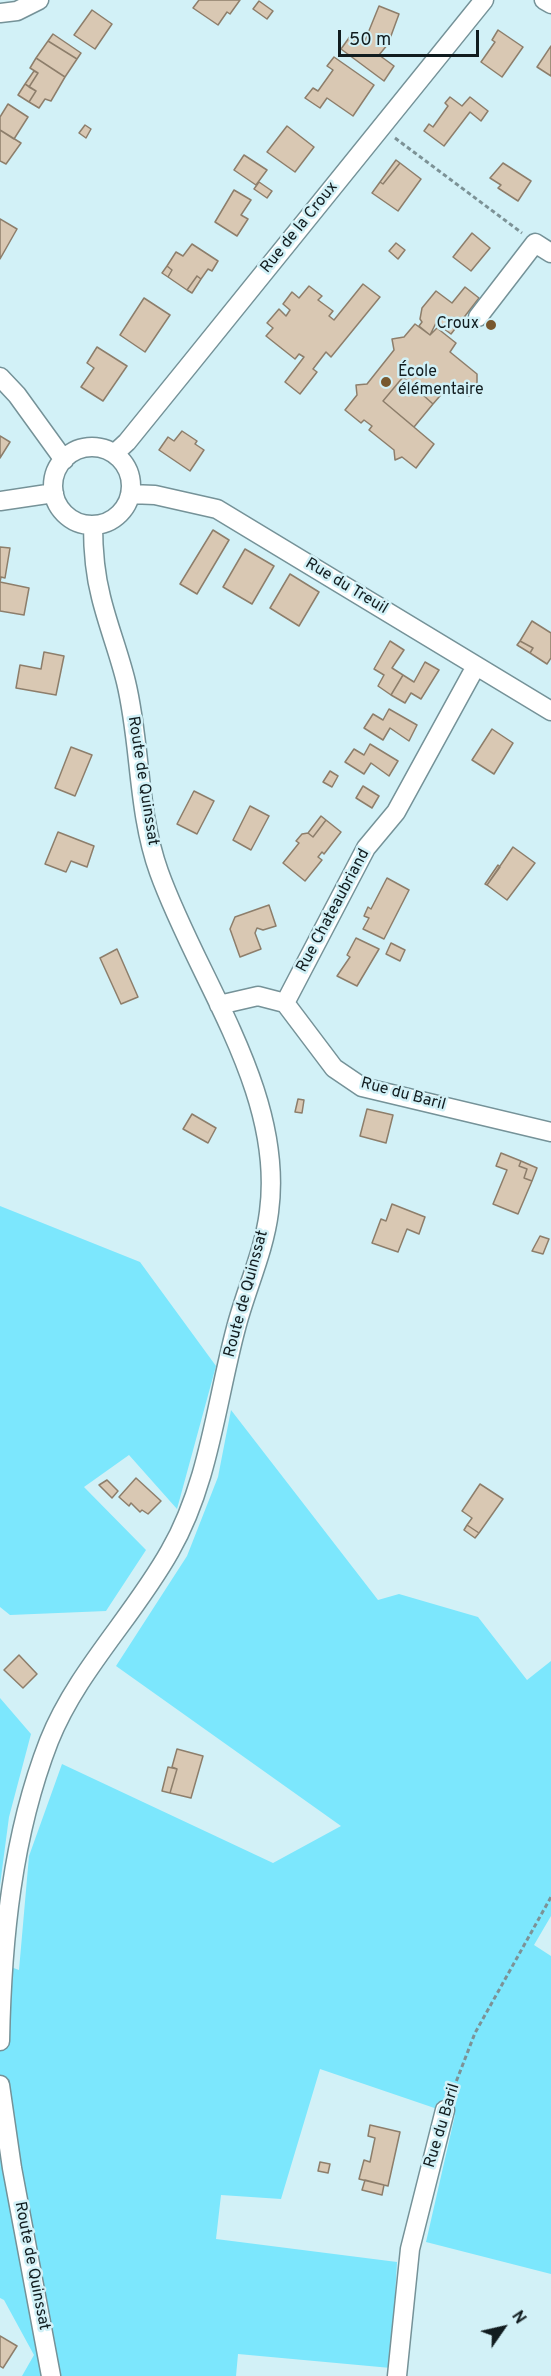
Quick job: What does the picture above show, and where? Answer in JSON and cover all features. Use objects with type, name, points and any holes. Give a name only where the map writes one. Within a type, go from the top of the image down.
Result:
[{"type":"street","points":[[0,13],[17,11],[39,0]]},
{"type":"street","name":"Rue de la Croux","points":[[114,454],[127,442],[484,0]]},
{"type":"street","points":[[544,0],[551,4]]},
{"type":"street","points":[[478,316],[535,243],[551,253]]},
{"type":"street","points":[[0,377],[17,395],[64,460]]},
{"type":"street","points":[[88,447],[101,448],[114,454],[125,465],[130,479],[130,494],[126,506],[106,523],[93,525],[80,523],[68,516],[58,506],[54,492],[57,469],[74,451],[88,447]]},
{"type":"street","points":[[0,501],[54,492]]},
{"type":"street","name":"Rue du Treuil","points":[[130,494],[155,495],[217,509],[551,711]]},
{"type":"street","name":"Route de Quinssat","points":[[0,2041],[1,1988],[11,1891],[31,1788],[51,1736],[78,1684],[140,1600],[172,1549],[195,1498],[211,1441],[236,1327],[260,1254],[269,1211],[270,1174],[267,1130],[249,1071],[178,923],[157,866],[145,819],[135,732],[126,682],[100,595],[93,525]]},
{"type":"street","name":"Rue Chateaubriand","points":[[285,1003],[366,848],[396,812],[476,666]]},
{"type":"street","points":[[219,1005],[258,996],[285,1003]]},
{"type":"street","name":"Rue du Baril","points":[[285,1003],[334,1068],[362,1087],[551,1132]]},
{"type":"street","name":"Route de Quinssat","points":[[0,2085],[12,2168],[51,2376]]},
{"type":"street","name":"Rue du Baril","points":[[397,2376],[410,2249],[445,2110]]},
{"type":"path","points":[[381,128],[535,243]]},
{"type":"path","name":"Rue du Baril","points":[[445,2110],[475,2033],[551,1897]]},
{"type":"shaded area","points":[[0,1206],[140,1262],[216,1366],[177,1509],[129,1455],[84,1487],[146,1550],[106,1611],[10,1615],[0,1607]]},
{"type":"shaded area","points":[[231,1410],[378,1600],[399,1594],[478,1617],[527,1680],[551,1661],[551,1916],[534,1945],[551,1956],[551,2274],[426,2242],[455,2115],[320,2069],[281,2199],[221,2195],[216,2239],[397,2262],[391,2368],[238,2354],[236,2376],[22,2376],[34,2355],[4,2300],[0,2298],[0,1963],[19,1970],[29,1856],[62,1764],[273,1863],[341,1826],[116,1666],[187,1556],[218,1477]]},
{"type":"shaded area","points":[[0,1698],[31,1734],[9,1817],[0,1885]]},
{"type":"building","points":[[199,0],[240,0],[230,14],[227,12],[218,25],[193,8]]},
{"type":"building","points":[[259,1],[273,11],[267,19],[253,9]]},
{"type":"building","points":[[379,6],[399,14],[388,44],[379,55],[394,66],[384,81],[341,49],[351,35],[364,43]]},
{"type":"building","points":[[92,10],[112,24],[95,49],[74,35]]},
{"type":"building","points":[[498,30],[523,47],[502,77],[481,62],[495,42],[492,40]]},
{"type":"building","points":[[53,34],[81,53],[77,59],[48,41]]},
{"type":"building","points":[[48,41],[77,59],[65,77],[36,58]]},
{"type":"building","points":[[551,46],[551,76],[537,67]]},
{"type":"building","points":[[334,57],[374,85],[353,116],[327,98],[320,108],[305,98],[313,88],[318,91],[333,70],[327,66]]},
{"type":"building","points":[[36,58],[65,77],[51,101],[45,99],[39,108],[29,102],[36,91],[29,87],[38,73],[30,68]]},
{"type":"building","points":[[34,71],[38,73],[29,87],[25,84]]},
{"type":"building","points":[[25,84],[36,91],[29,102],[18,95]]},
{"type":"building","points":[[450,97],[462,106],[470,97],[488,111],[481,121],[470,112],[444,146],[424,131],[429,124],[433,127],[448,106],[445,103]]},
{"type":"building","points":[[8,104],[28,117],[14,139],[0,130],[0,117]]},
{"type":"building","points":[[85,125],[91,129],[86,138],[79,133]]},
{"type":"building","points":[[287,126],[314,147],[295,172],[267,152]]},
{"type":"building","points":[[0,130],[21,143],[6,164],[0,161]]},
{"type":"building","points":[[244,155],[267,170],[256,185],[234,170]]},
{"type":"building","points":[[396,160],[400,163],[383,184],[380,182]]},
{"type":"building","points":[[400,163],[421,179],[398,211],[372,193],[380,182],[383,184]]},
{"type":"building","points":[[503,163],[531,181],[518,201],[498,188],[501,185],[490,178]]},
{"type":"building","points":[[259,182],[272,191],[267,198],[254,189]]},
{"type":"building","points":[[234,190],[251,200],[241,215],[248,219],[237,236],[215,222]]},
{"type":"building","points":[[0,219],[17,229],[0,259]]},
{"type":"building","points":[[472,233],[490,248],[471,271],[453,257]]},
{"type":"building","points":[[396,243],[405,250],[398,259],[389,251]]},
{"type":"building","points":[[192,244],[218,261],[212,271],[208,269],[201,279],[197,276],[187,290],[168,277],[172,270],[167,266],[176,252],[183,256]]},
{"type":"building","points":[[167,266],[172,270],[168,277],[162,273]]},
{"type":"building","points":[[197,276],[201,279],[192,293],[187,290]]},
{"type":"building","points":[[363,284],[380,297],[331,357],[326,352],[313,369],[317,372],[300,394],[285,382],[304,357],[299,354],[295,359],[266,336],[273,328],[267,323],[279,309],[286,316],[290,310],[283,304],[292,292],[299,298],[309,286],[322,296],[318,300],[333,311],[329,316],[334,320]]},
{"type":"building","points":[[465,287],[479,298],[451,334],[436,323],[430,335],[419,326],[422,322],[420,319],[422,308],[436,291],[452,303]]},
{"type":"building","points":[[144,298],[170,315],[145,352],[120,335]]},
{"type":"building","points":[[415,324],[430,335],[437,328],[456,343],[450,352],[477,374],[477,385],[469,396],[452,382],[433,404],[403,377],[383,401],[434,444],[416,468],[402,457],[395,460],[394,450],[369,430],[372,426],[364,420],[361,423],[345,410],[357,395],[356,385],[367,384],[394,350],[392,339],[404,337]]},
{"type":"building","points":[[97,347],[127,366],[103,401],[81,387],[94,368],[87,363]]},
{"type":"building","points":[[403,377],[433,404],[414,427],[383,401]]},
{"type":"building","points":[[182,431],[197,441],[195,444],[204,450],[190,471],[159,450],[168,437],[174,441]]},
{"type":"building","points":[[0,436],[10,442],[0,458]]},
{"type":"building","points":[[213,530],[229,540],[197,594],[180,584]]},
{"type":"building","points":[[0,547],[10,548],[5,578],[1,577],[0,582]]},
{"type":"building","points":[[245,549],[274,566],[252,604],[223,587]]},
{"type":"building","points":[[290,574],[319,592],[299,626],[270,608]]},
{"type":"building","points":[[0,582],[29,588],[24,615],[0,611]]},
{"type":"building","points":[[532,621],[551,633],[551,658],[547,664],[530,653],[533,648],[520,641]]},
{"type":"building","points":[[390,641],[404,650],[392,668],[403,675],[391,695],[378,686],[384,675],[374,669]]},
{"type":"building","points":[[520,641],[533,648],[530,653],[517,645]]},
{"type":"building","points":[[44,652],[64,656],[56,695],[16,688],[20,665],[41,669]]},
{"type":"building","points":[[425,662],[439,670],[421,699],[411,693],[405,703],[391,695],[403,675],[414,682]]},
{"type":"building","points":[[389,709],[417,725],[409,741],[390,728],[383,740],[364,728],[373,714],[383,720]]},
{"type":"building","points":[[492,729],[513,743],[494,774],[472,760]]},
{"type":"building","points":[[370,744],[398,761],[389,776],[371,763],[364,774],[345,762],[354,749],[364,755]]},
{"type":"building","points":[[71,747],[92,755],[75,796],[55,788]]},
{"type":"building","points":[[330,771],[338,776],[332,787],[323,782]]},
{"type":"building","points":[[363,786],[379,796],[372,808],[356,798]]},
{"type":"building","points":[[194,791],[214,801],[197,834],[177,824]]},
{"type":"building","points":[[250,806],[269,816],[251,850],[233,840]]},
{"type":"building","points":[[321,816],[326,820],[313,837],[308,833]]},
{"type":"building","points":[[326,820],[341,832],[324,854],[322,852],[318,857],[322,860],[305,881],[283,863],[299,843],[296,841],[302,834],[308,833],[313,837]]},
{"type":"building","points":[[58,832],[94,846],[87,867],[71,861],[66,872],[45,864]]},
{"type":"building","points":[[513,847],[535,863],[507,900],[487,885]]},
{"type":"building","points":[[498,865],[500,867],[487,885],[485,884]]},
{"type":"building","points":[[387,878],[409,890],[384,939],[363,929],[369,918],[364,916],[368,907],[371,909]]},
{"type":"building","points":[[269,905],[276,926],[263,930],[257,928],[255,933],[261,949],[240,957],[230,929],[235,917]]},
{"type":"building","points":[[356,938],[379,949],[357,986],[337,976],[350,957],[347,955]]},
{"type":"building","points":[[391,943],[405,950],[400,961],[386,954]]},
{"type":"building","points":[[117,949],[138,997],[121,1004],[100,958]]},
{"type":"building","points":[[298,1099],[304,1100],[302,1113],[295,1112]]},
{"type":"building","points":[[367,1109],[393,1115],[386,1143],[360,1136]]},
{"type":"building","points":[[192,1114],[216,1128],[208,1143],[183,1129]]},
{"type":"building","points":[[501,1153],[521,1161],[519,1166],[527,1169],[524,1178],[532,1181],[518,1214],[493,1204],[507,1170],[496,1166]]},
{"type":"building","points":[[521,1161],[537,1168],[532,1181],[524,1178],[527,1169],[519,1166]]},
{"type":"building","points":[[392,1204],[425,1217],[419,1234],[407,1229],[398,1252],[372,1243],[381,1219],[386,1221]]},
{"type":"building","points":[[540,1236],[549,1239],[543,1254],[532,1251]]},
{"type":"building","points":[[136,1478],[161,1501],[148,1514],[142,1510],[140,1512],[131,1503],[129,1506],[119,1497]]},
{"type":"building","points":[[107,1480],[118,1491],[112,1498],[99,1485]]},
{"type":"building","points":[[480,1484],[503,1499],[479,1533],[467,1525],[472,1518],[462,1511]]},
{"type":"building","points":[[467,1525],[479,1533],[475,1538],[464,1530]]},
{"type":"building","points":[[19,1655],[37,1674],[23,1688],[4,1670]]},
{"type":"building","points":[[177,1749],[203,1756],[191,1798],[170,1793],[177,1769],[172,1767]]},
{"type":"building","points":[[168,1767],[177,1769],[170,1793],[162,1791]]},
{"type":"building","points":[[370,2125],[400,2132],[388,2186],[359,2179],[364,2160],[370,2162],[375,2138],[368,2136]]},
{"type":"building","points":[[320,2162],[330,2164],[328,2173],[318,2171]]},
{"type":"building","points":[[365,2180],[384,2185],[382,2195],[362,2190]]},
{"type":"building","points":[[0,2336],[17,2346],[3,2368],[0,2366]]},
{"type":"place","name":"Croux","points":[[491,325]]},
{"type":"place","name":"École élémentaire","points":[[386,382]]}]
